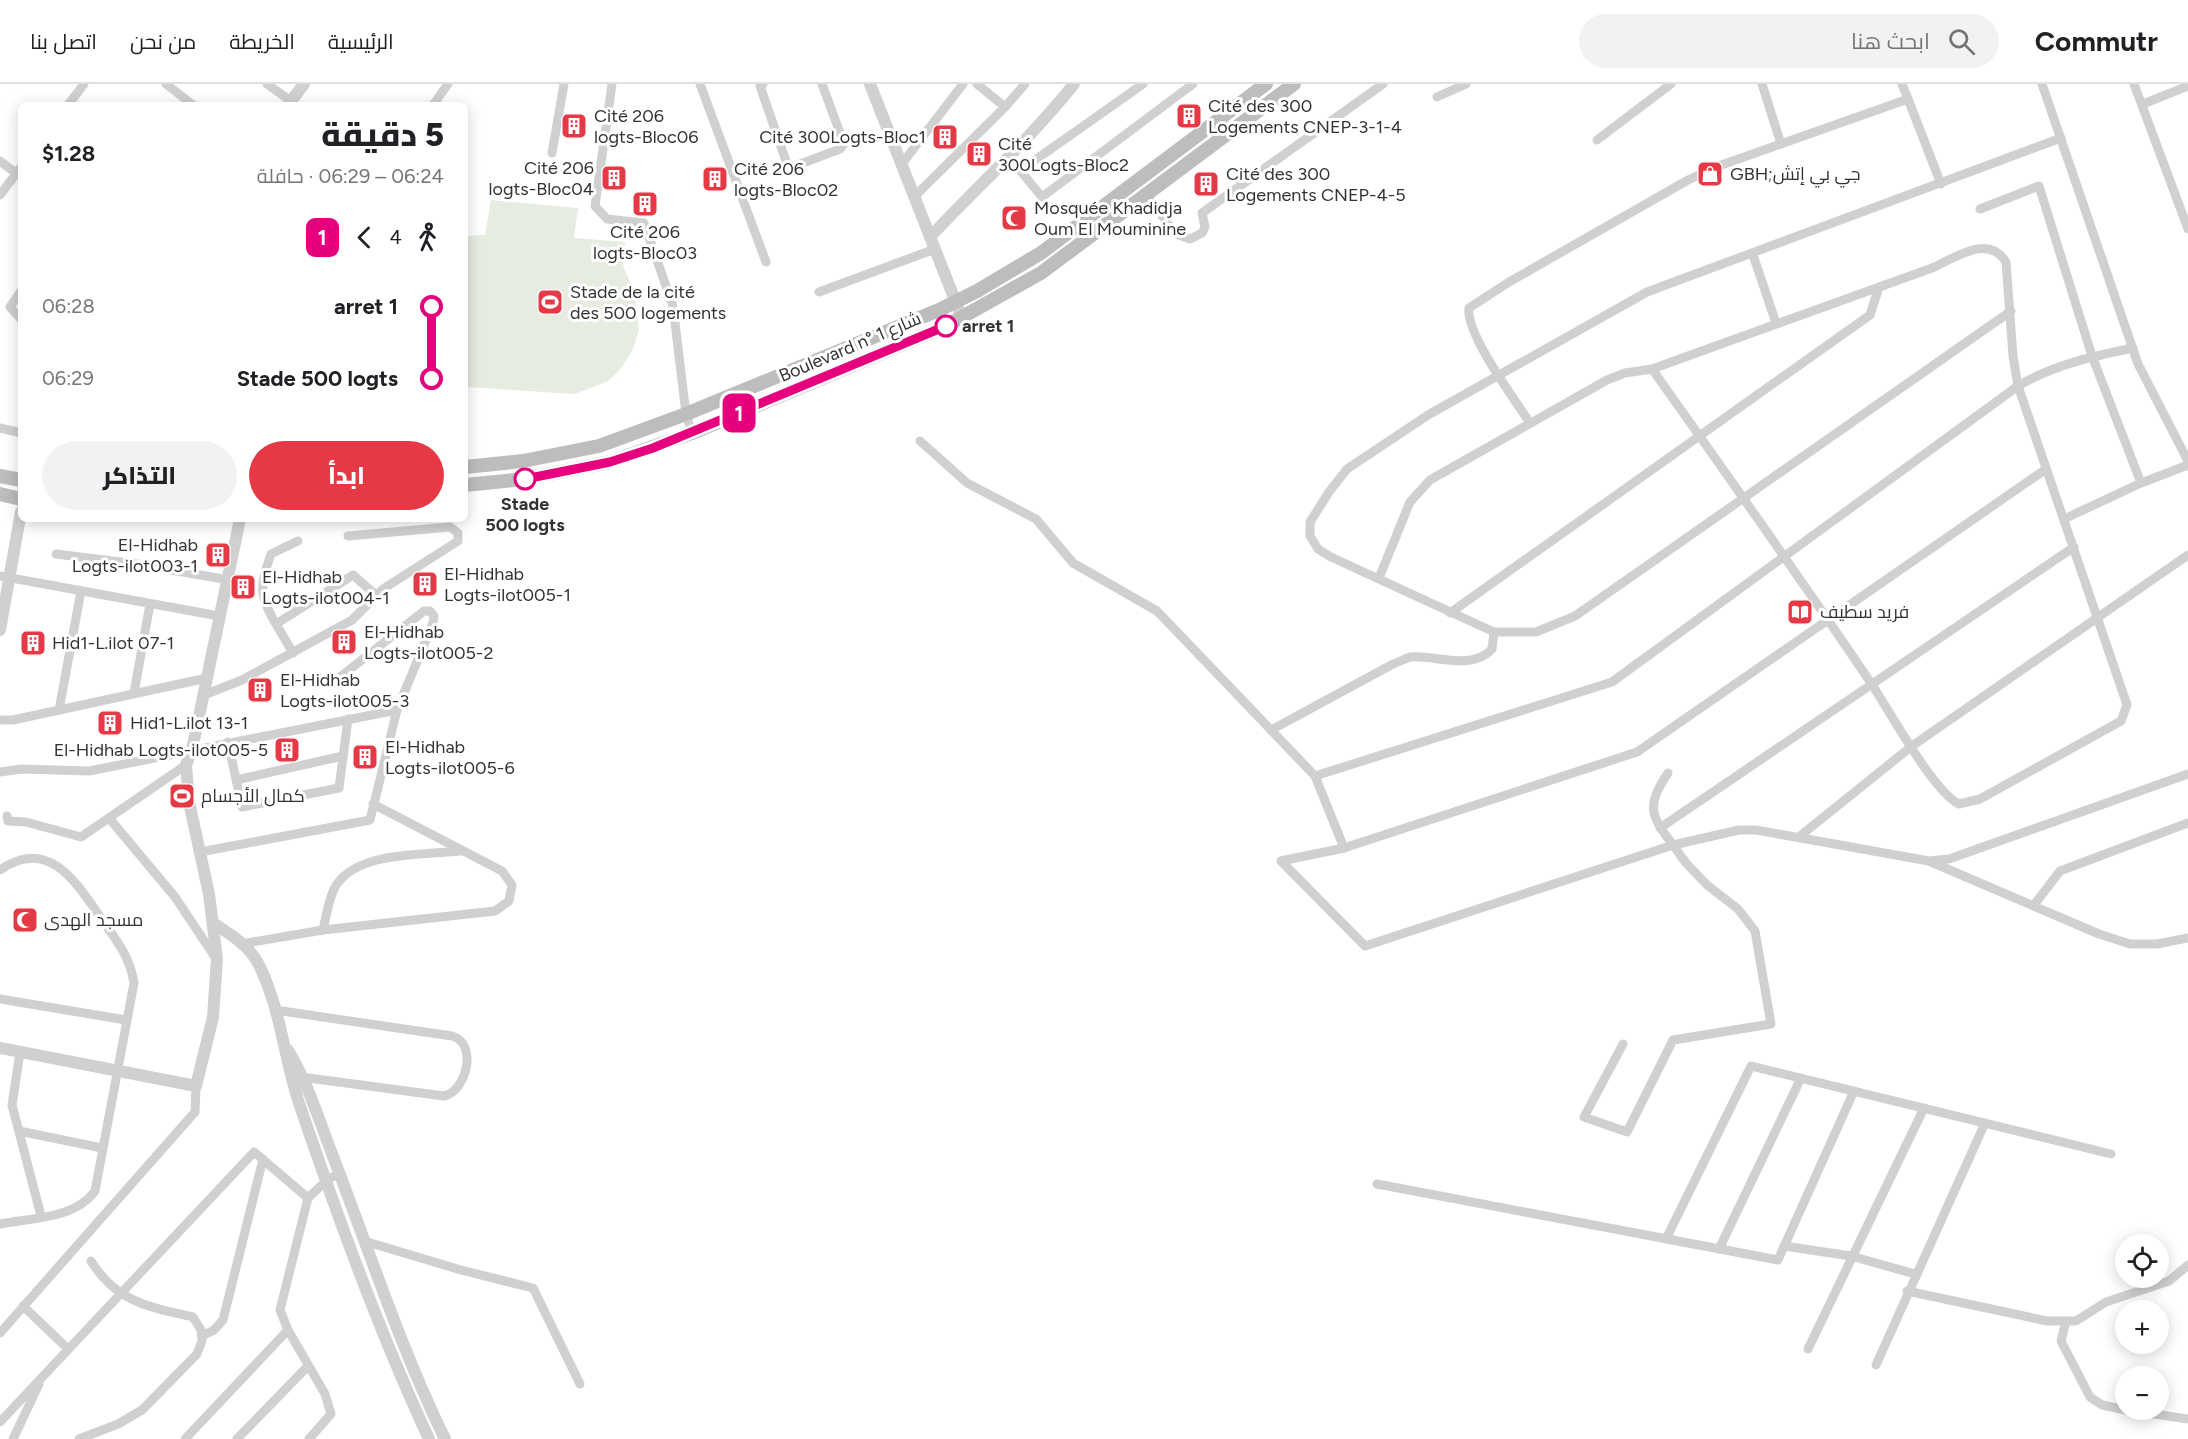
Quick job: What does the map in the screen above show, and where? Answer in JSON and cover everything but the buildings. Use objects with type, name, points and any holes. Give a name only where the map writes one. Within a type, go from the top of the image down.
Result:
[{"type":"main road","name":"Boulevard n° شارع 1","points":[[468,467],[523,460],[599,446],[686,414],[956,302],[1041,253],[1266,84]]},
{"type":"main road","name":"Boulevard n° شارع 1","points":[[468,485],[570,472],[610,462],[692,433],[962,318],[1041,273],[1294,84]]},
{"type":"main road","points":[[0,476],[18,481]]},
{"type":"main road","points":[[0,494],[18,498]]},
{"type":"street","points":[[70,102],[84,84]]},
{"type":"street","points":[[166,84],[189,102]]},
{"type":"street","points":[[267,84],[289,102]]},
{"type":"street","points":[[291,102],[304,84]]},
{"type":"street","points":[[435,102],[448,84]]},
{"type":"street","points":[[552,153],[564,84]]},
{"type":"street","points":[[612,84],[595,206],[607,219],[644,223],[673,306],[686,414],[692,433]]},
{"type":"street","points":[[700,84],[766,262]]},
{"type":"street","points":[[763,84],[760,86],[787,165],[795,166],[840,149],[844,144],[822,84]]},
{"type":"street","points":[[870,84],[962,318]]},
{"type":"street","points":[[901,165],[963,84]]},
{"type":"street","points":[[977,84],[1005,107]]},
{"type":"street","points":[[914,197],[1005,107],[1025,84]]},
{"type":"street","points":[[819,292],[932,243],[988,176],[1010,158],[1074,84]]},
{"type":"street","points":[[1022,170],[1143,84]]},
{"type":"street","points":[[1010,158],[1042,197],[1192,84]]},
{"type":"street","points":[[1146,195],[1176,234],[1190,239],[1197,236],[1205,227],[1202,213],[1383,84]]},
{"type":"street","points":[[1437,97],[1466,84]]},
{"type":"street","points":[[1597,140],[1671,84]]},
{"type":"street","points":[[1762,84],[1781,144]]},
{"type":"street","points":[[1902,84],[1941,184]]},
{"type":"street","points":[[2042,84],[2138,364],[2188,461]]},
{"type":"street","points":[[2134,84],[2188,229]]},
{"type":"street","points":[[2143,104],[2188,86]]},
{"type":"street","points":[[1530,423],[1468,321],[1469,308],[1509,282],[1688,180],[1908,99]]},
{"type":"street","points":[[2011,311],[1742,496],[1575,616],[1536,632],[1494,632],[1318,549],[1310,536],[1310,522],[1347,469],[1428,415],[1647,292],[1753,255],[2061,138]]},
{"type":"street","points":[[0,161],[18,170]]},
{"type":"street","points":[[0,195],[18,171]]},
{"type":"street","points":[[1980,209],[2039,186],[2092,356],[2141,483]]},
{"type":"street","points":[[1379,578],[1410,502],[1420,488],[1441,472],[1607,380],[1625,373],[1652,369],[1932,268],[1967,251],[1987,247],[2001,254],[2006,262],[2013,357],[2018,386],[2098,615],[2127,705],[2125,714],[2115,726],[1969,804],[1959,804],[1942,792],[1872,684],[1652,369]]},
{"type":"street","points":[[1753,255],[1776,323]]},
{"type":"street","points":[[1450,612],[1870,315],[1880,287]]},
{"type":"street","points":[[18,295],[10,307],[18,316]]},
{"type":"street","points":[[1315,776],[1612,682],[2018,386],[2033,377],[2092,356],[2133,348]]},
{"type":"street","points":[[0,428],[18,432]]},
{"type":"street","points":[[920,441],[967,483],[1036,519],[1073,563],[1157,611],[1315,776],[1344,848]]},
{"type":"street","points":[[2064,519],[2141,483],[2188,465]]},
{"type":"street","points":[[2046,469],[1637,752],[1344,848],[1281,861],[1365,946],[1673,845],[1740,830],[1800,836],[1929,861],[2099,934],[2130,944],[2157,944],[2188,938]]},
{"type":"street","points":[[0,630],[5,577],[19,522]]},
{"type":"street","points":[[0,1332],[195,1112],[196,1086],[213,1017],[217,959],[213,923],[189,802],[186,765],[192,750],[239,522]]},
{"type":"street","points":[[204,695],[242,680],[352,621],[376,596],[458,541],[458,533],[450,527],[348,536]]},
{"type":"street","points":[[293,653],[262,600],[264,574],[271,554],[298,541]]},
{"type":"street","points":[[1660,828],[2073,547]]},
{"type":"street","points":[[56,554],[137,564],[229,580]]},
{"type":"street","points":[[1800,836],[1912,746],[2098,615],[2188,555]]},
{"type":"street","points":[[276,624],[353,575],[376,596]]},
{"type":"street","points":[[5,577],[219,616]]},
{"type":"street","points":[[59,710],[81,591]]},
{"type":"street","points":[[134,693],[150,604]]},
{"type":"street","points":[[200,852],[370,820],[397,710],[434,616],[429,611],[424,611],[335,681]]},
{"type":"street","points":[[1271,730],[1393,664],[1411,657],[1464,660],[1482,656],[1492,649],[1494,632]]},
{"type":"street","points":[[0,720],[13,720],[207,678]]},
{"type":"street","points":[[0,772],[21,769],[89,771],[397,710]]},
{"type":"street","points":[[228,742],[242,807],[339,788],[348,719]]},
{"type":"street","points":[[236,780],[343,756]]},
{"type":"street","points":[[7,816],[8,821],[26,822],[81,837],[186,765]]},
{"type":"street","points":[[1623,1044],[1584,1117],[1627,1132],[1673,1040],[1771,1023],[1755,932],[1738,909],[1707,885],[1686,863],[1653,818],[1652,804],[1658,788],[1668,773]]},
{"type":"street","points":[[1929,861],[1949,859],[2188,774]]},
{"type":"street","points":[[241,944],[323,930],[495,910],[505,906],[512,891],[507,875],[373,804]]},
{"type":"street","points":[[110,818],[175,897],[217,959]]},
{"type":"street","points":[[2034,905],[2060,871],[2188,823]]},
{"type":"street","points":[[323,930],[335,888],[353,868],[369,861],[460,851]]},
{"type":"street","points":[[0,870],[28,857],[39,859],[64,870],[79,886],[131,963],[134,983],[95,1191],[87,1203],[73,1210],[0,1224]]},
{"type":"street","points":[[213,923],[241,944],[259,965],[275,1010],[289,1070],[326,1181],[383,1331],[429,1439]]},
{"type":"street","points":[[0,999],[126,1020]]},
{"type":"street","points":[[275,1010],[456,1037],[466,1048],[460,1086],[454,1093],[444,1096],[302,1077]]},
{"type":"street","points":[[284,1044],[302,1077],[396,1326],[431,1410],[446,1439]]},
{"type":"street","points":[[0,1048],[196,1086]]},
{"type":"street","points":[[20,1052],[12,1105],[41,1216]]},
{"type":"street","points":[[1666,1239],[1751,1066],[2111,1154]]},
{"type":"street","points":[[1719,1249],[1801,1078]]},
{"type":"street","points":[[1377,1184],[1778,1260],[1854,1091]]},
{"type":"street","points":[[1808,1349],[1924,1108]]},
{"type":"street","points":[[1876,1365],[1907,1291],[1985,1123]]},
{"type":"street","points":[[19,1131],[102,1148]]},
{"type":"street","points":[[0,1422],[254,1152],[308,1198]]},
{"type":"street","points":[[202,1336],[214,1330],[223,1320],[262,1159]]},
{"type":"street","points":[[309,1439],[331,1413],[325,1394],[307,1366],[280,1310],[308,1198],[326,1181],[339,1173]]},
{"type":"street","points":[[364,1241],[461,1270],[533,1288],[580,1384]]},
{"type":"street","points":[[1784,1246],[1851,1256],[1915,1274]]},
{"type":"street","points":[[79,1439],[118,1424],[142,1410],[197,1354],[202,1336],[193,1317],[149,1308],[119,1294],[91,1261]]},
{"type":"street","points":[[1907,1291],[2047,1321],[2076,1321],[2106,1302],[2169,1281],[2188,1265]]},
{"type":"street","points":[[23,1306],[68,1349]]},
{"type":"street","points":[[2066,1321],[2061,1341],[2090,1397],[2102,1405],[2115,1408]]},
{"type":"street","points":[[383,1331],[396,1326]]},
{"type":"street","points":[[185,1439],[288,1330]]},
{"type":"street","points":[[237,1439],[307,1366]]},
{"type":"street","points":[[13,1439],[44,1375]]},
{"type":"street","points":[[2169,1416],[2188,1419]]},
{"type":"shaded area","name":"Stade de la cité des 500 logements","points":[[491,200],[578,208],[574,238],[625,242],[623,266],[634,291],[639,330],[632,351],[620,370],[608,381],[575,394],[468,387],[468,236],[485,235]]},
{"type":"bus line","name":"1","points":[[525,479],[570,472],[653,448],[946,326]]},
{"type":"place","name":"Cité des 300 Logements CNEP-3-1-4","points":[[1189,116]]},
{"type":"place","name":"Cité 206 logts-Bloc06","points":[[574,126]]},
{"type":"place","name":"Cité 300Logts-Bloc1","points":[[945,137]]},
{"type":"place","name":"Cité 300Logts-Bloc2","points":[[979,154]]},
{"type":"place","name":"GBH;جي بي إتش","points":[[1710,174]]},
{"type":"place","name":"Cité 206 logts-Bloc04","points":[[614,178]]},
{"type":"place","name":"Cité 206 logts-Bloc02","points":[[715,179]]},
{"type":"place","name":"Cité des 300 Logements CNEP-4-5","points":[[1206,184]]},
{"type":"place","name":"Cité 206 logts-Bloc03","points":[[645,204]]},
{"type":"place","name":"Mosquée Khadidja Oum El Mouminine","points":[[1014,218]]},
{"type":"place","name":"Stade de la cité des 500 logements","points":[[550,302]]},
{"type":"place","name":"arret 1","points":[[946,326]]},
{"type":"place","name":"Stade 500 logts","points":[[525,479]]},
{"type":"place","name":"El-Hidhab Logts-ilot003-1","points":[[218,555]]},
{"type":"place","name":"El-Hidhab Logts-ilot005-1","points":[[425,584]]},
{"type":"place","name":"El-Hidhab Logts-ilot004-1","points":[[243,587]]},
{"type":"place","name":"فريد سطيف","points":[[1800,612]]},
{"type":"place","name":"El-Hidhab Logts-ilot005-2","points":[[344,642]]},
{"type":"place","name":"Hid1-L.ilot 07-1","points":[[33,643]]},
{"type":"place","name":"El-Hidhab Logts-ilot005-3","points":[[260,690]]},
{"type":"place","name":"Hid1-L.ilot 13-1","points":[[110,723]]},
{"type":"place","name":"El-Hidhab Logts-ilot005-5","points":[[287,750]]},
{"type":"place","name":"El-Hidhab Logts-ilot005-6","points":[[365,757]]},
{"type":"place","name":"كمال الأجسام","points":[[182,796]]},
{"type":"place","name":"مسجد الهدى","points":[[25,920]]}]
